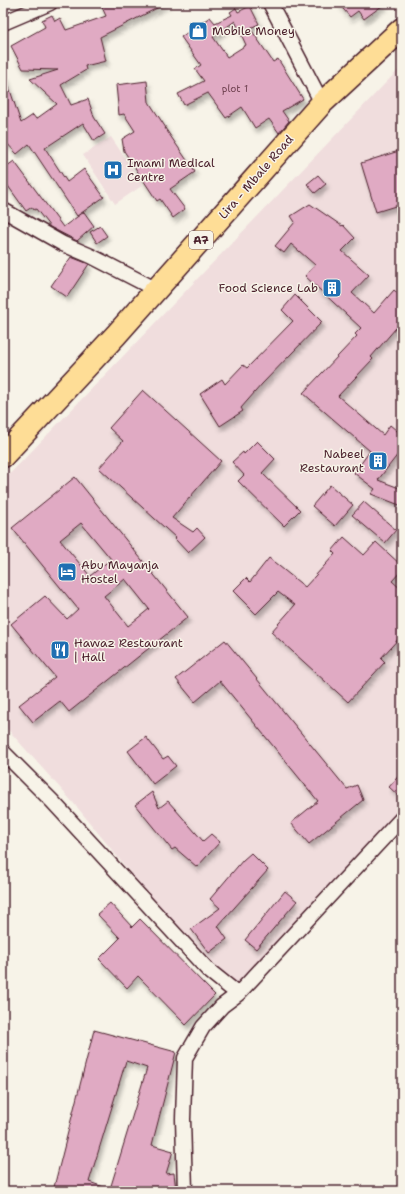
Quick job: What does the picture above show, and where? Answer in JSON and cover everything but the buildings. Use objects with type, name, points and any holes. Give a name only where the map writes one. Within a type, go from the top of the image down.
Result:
[{"type":"main road","name":"Lira - Mbale Road","points":[[3,456],[116,335],[322,102],[402,29]]},
{"type":"street","points":[[270,3],[322,102]]},
{"type":"street","points":[[3,24],[47,4]]},
{"type":"street","points":[[3,210],[63,244],[104,262],[155,290]]},
{"type":"street","points":[[3,752],[52,801],[208,970],[238,994]]},
{"type":"street","points":[[185,1191],[183,1119],[185,1058],[203,1027],[222,1006],[238,994],[402,818]]},
{"type":"shaded area","points":[[402,66],[402,806],[240,987],[211,965],[150,897],[77,807],[3,724],[3,481]]},
{"type":"shaded area","name":"Imami Medical Centre","points":[[111,137],[143,185],[115,204],[83,155]]},
{"type":"place","name":"Mobile Money","points":[[198,31]]},
{"type":"place","name":"Imami Medical Centre","points":[[113,170]]},
{"type":"place","name":"Food Science Lab","points":[[332,288]]},
{"type":"place","name":"Nabeel Restaurant","points":[[378,461]]},
{"type":"place","name":"Abu Mayanja Hostel","points":[[67,572]]},
{"type":"place","name":"Hawaz Restaurant | Hall","points":[[60,650]]}]
